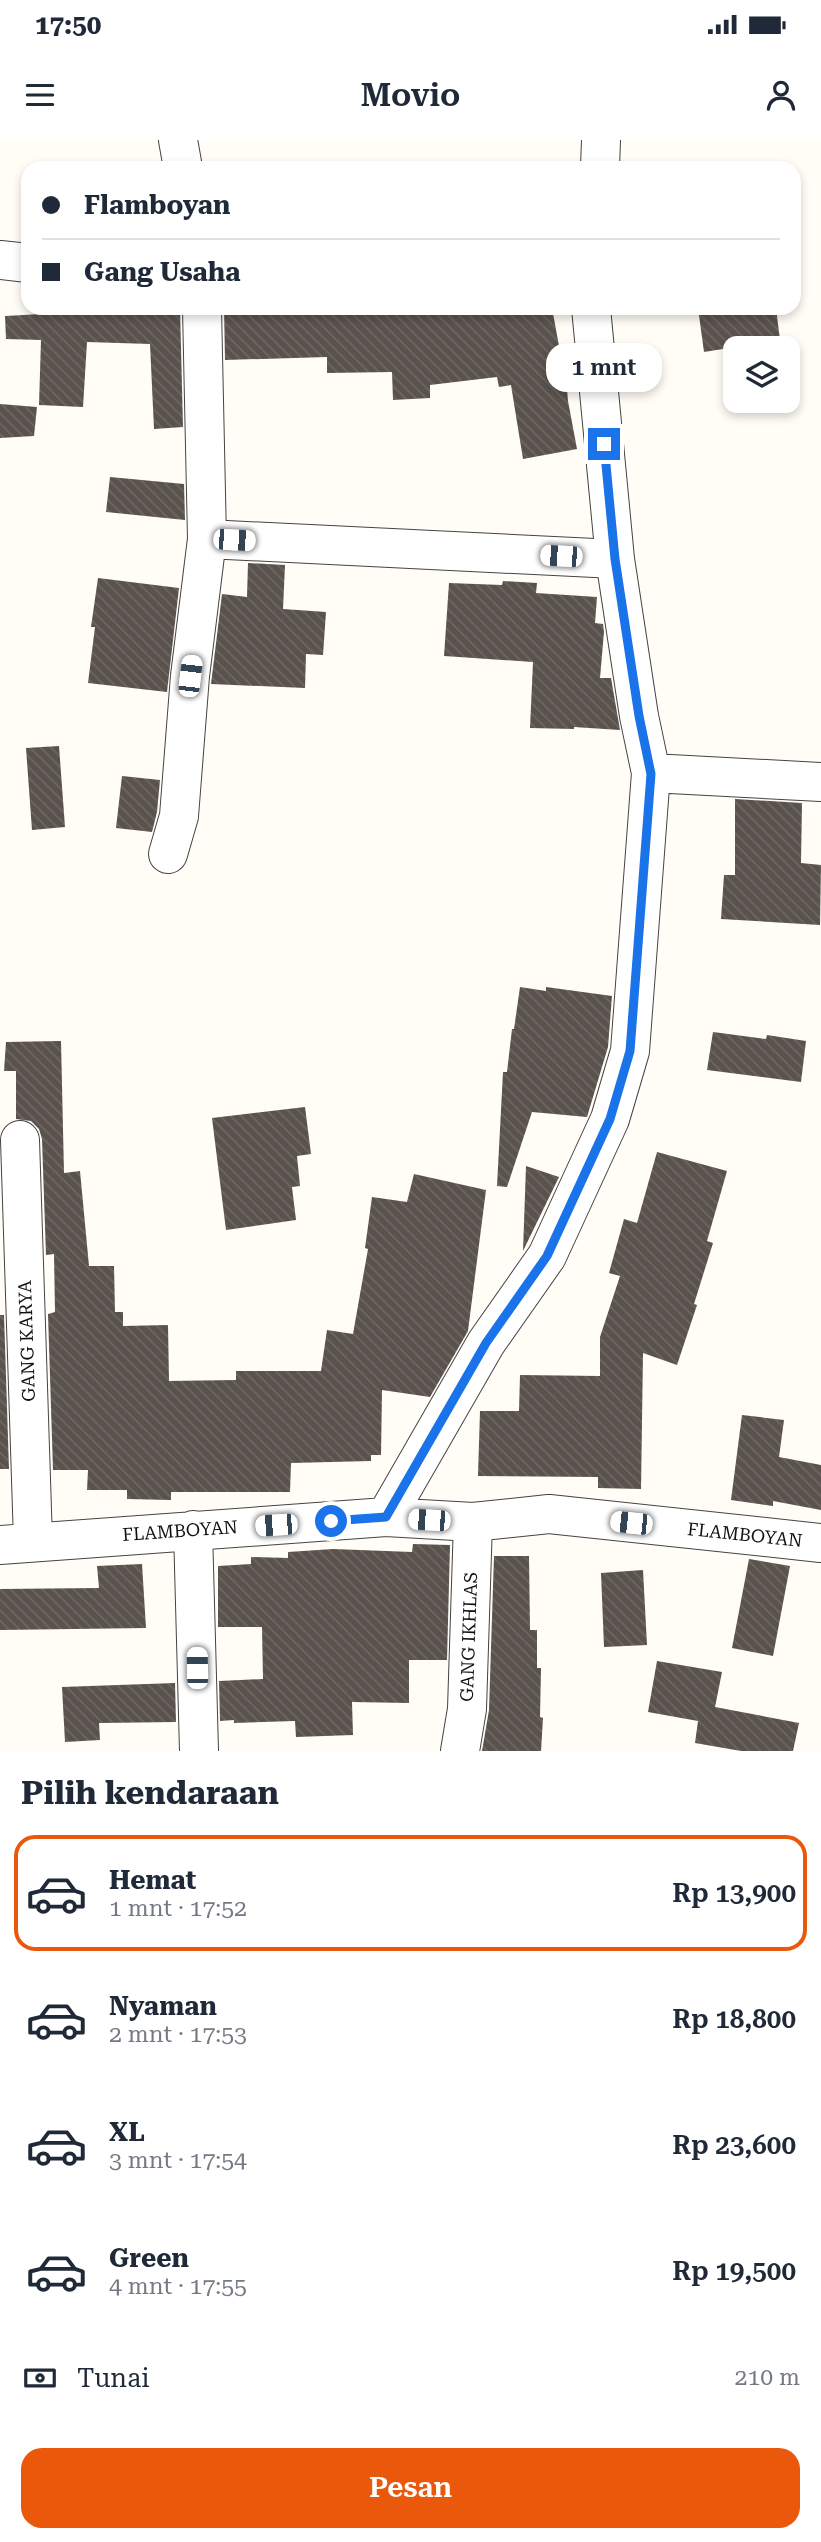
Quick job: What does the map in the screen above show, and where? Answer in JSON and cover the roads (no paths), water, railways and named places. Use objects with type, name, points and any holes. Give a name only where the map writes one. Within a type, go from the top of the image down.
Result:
[{"type":"street","points":[[178,140],[182,161]]},
{"type":"street","points":[[600,161],[601,140]]},
{"type":"street","points":[[0,260],[21,262]]},
{"type":"street","points":[[168,854],[178,816],[190,676],[207,539],[202,315]]},
{"type":"street","points":[[386,1517],[486,1343],[547,1256],[610,1119],[630,1051],[651,774],[639,716],[615,559],[592,315]]},
{"type":"street","points":[[207,539],[615,559]]},
{"type":"street","points":[[651,774],[821,782]]},
{"type":"street","name":"GANG KARYA","points":[[16,1543],[20,1140]]},
{"type":"street","name":"FLAMBOYAN","points":[[16,1543],[386,1517],[472,1522],[549,1514],[821,1543]]},
{"type":"street","name":"GANG IKHLAS","points":[[460,1751],[467,1709],[472,1522]]},
{"type":"street","points":[[193,1530],[199,1751]]}]
